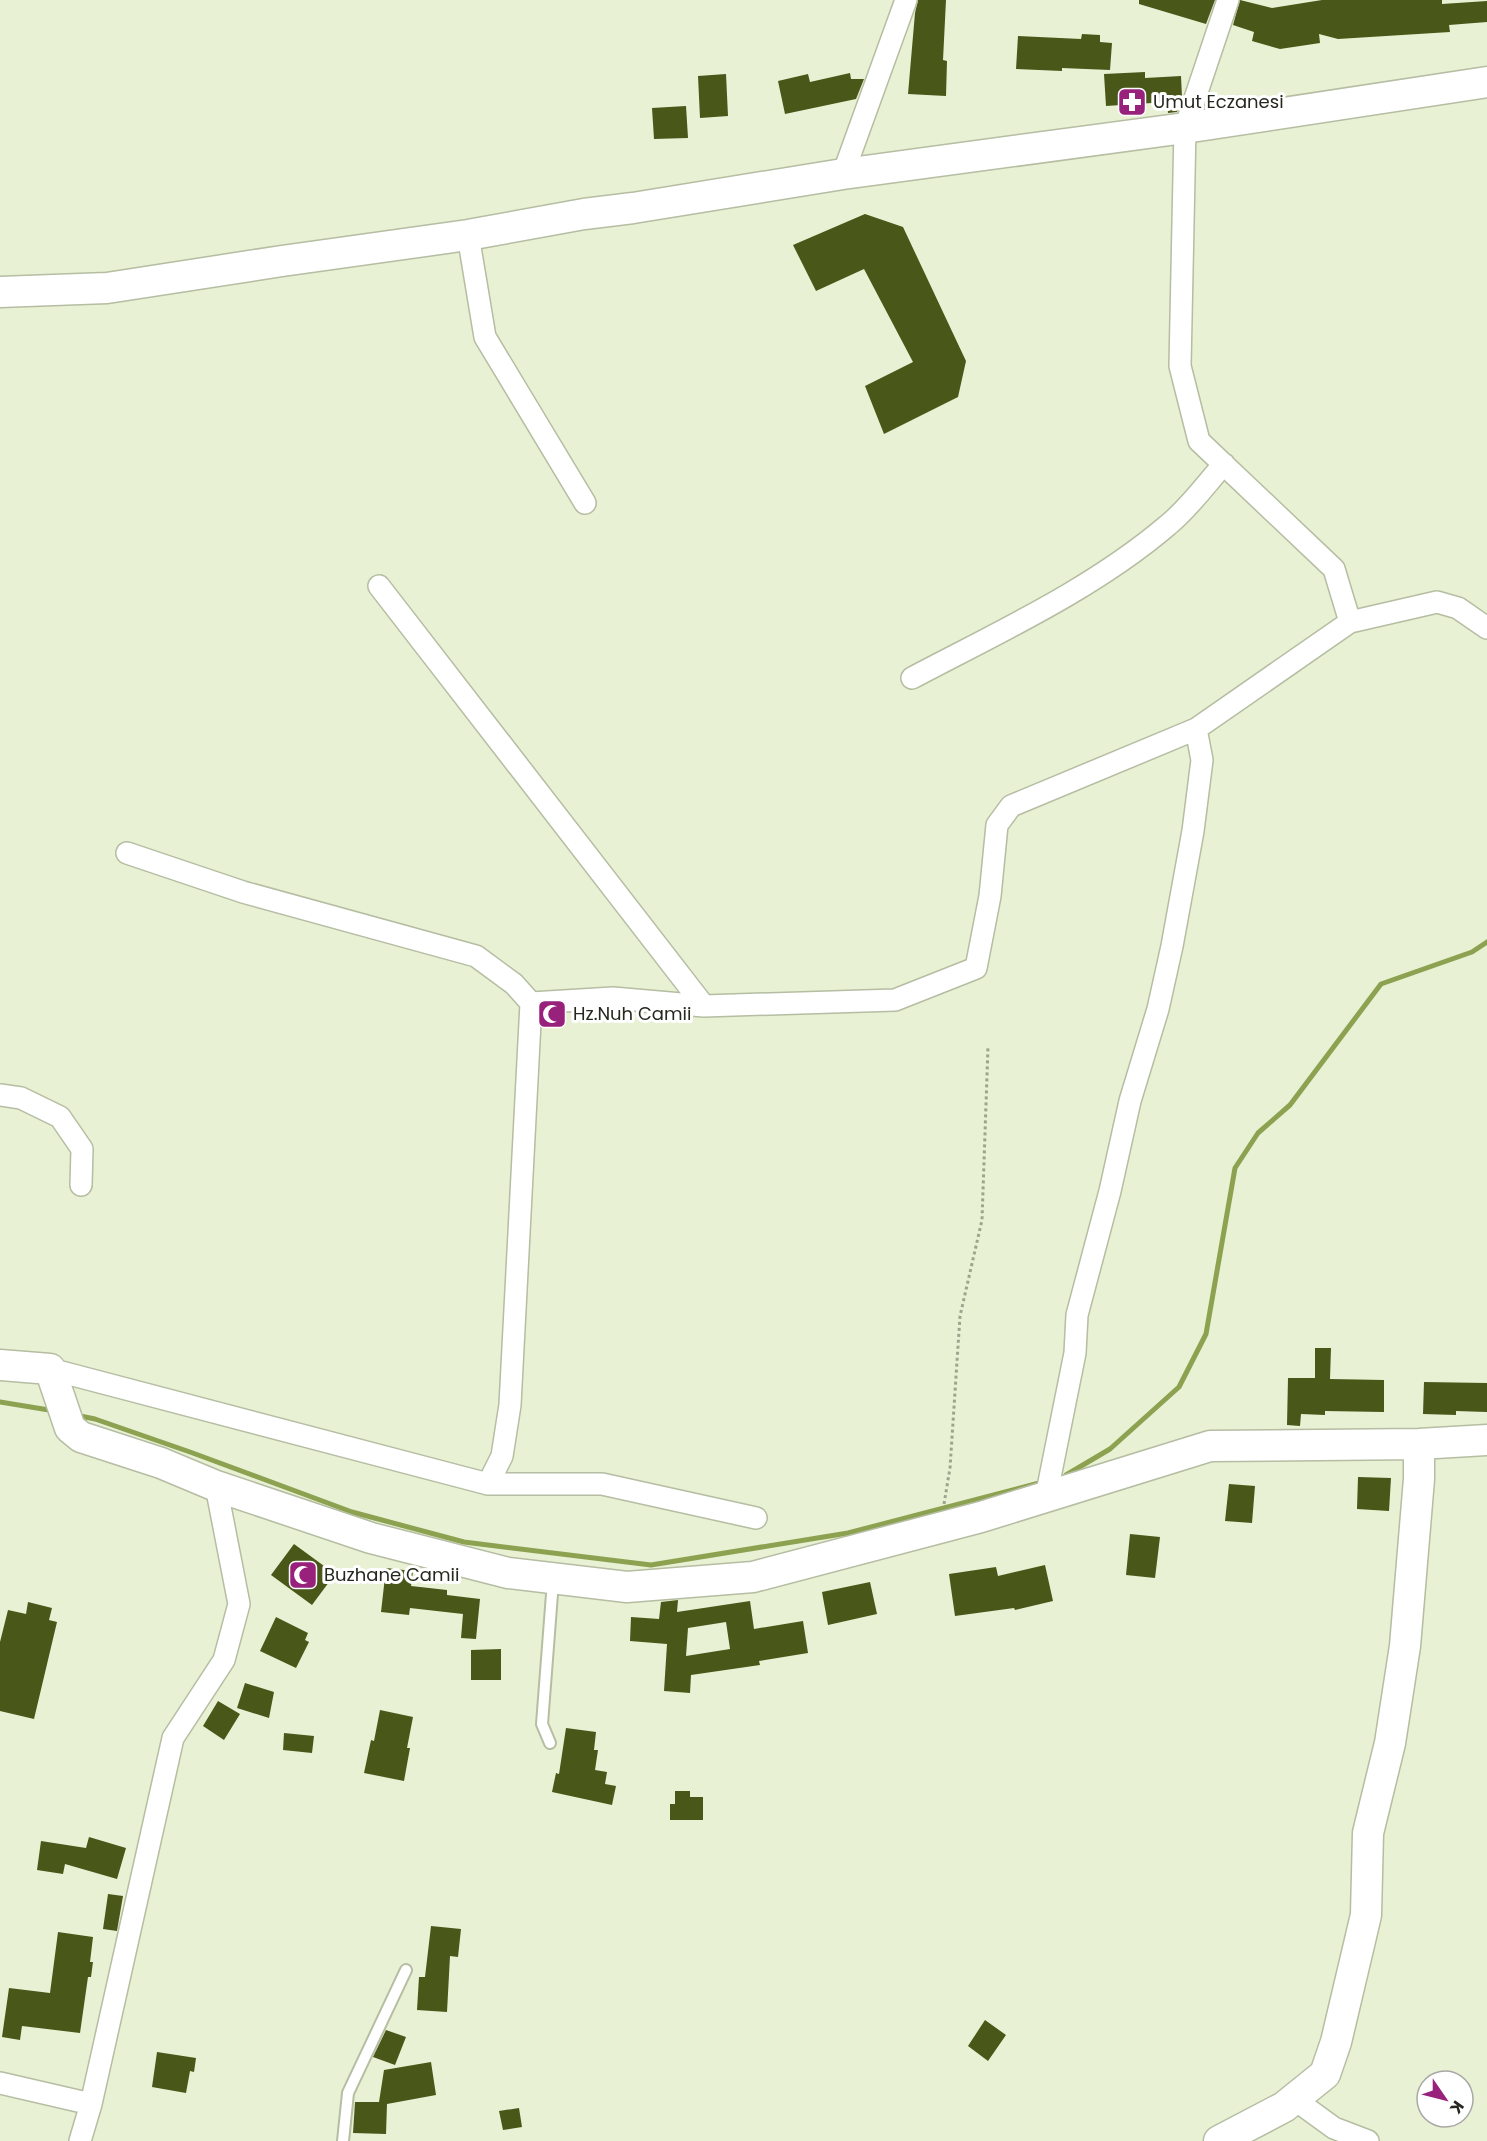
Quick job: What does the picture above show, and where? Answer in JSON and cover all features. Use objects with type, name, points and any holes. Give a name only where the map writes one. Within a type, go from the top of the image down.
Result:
[{"type":"street","points":[[843,174],[906,0]]},
{"type":"street","points":[[1228,0],[1185,128],[1180,366],[1199,441],[1334,568],[1350,622]]},
{"type":"street","points":[[0,292],[107,288],[468,235],[584,214],[645,207],[843,174],[1185,128],[1487,82]]},
{"type":"street","points":[[468,235],[485,337],[585,502]]},
{"type":"street","points":[[912,678],[1050,605],[1137,550],[1171,523],[1224,464]]},
{"type":"street","points":[[379,586],[704,1006]]},
{"type":"street","points":[[531,1003],[613,998],[704,1006],[895,1000],[976,968],[990,896],[997,825],[1011,806],[1196,729],[1350,622],[1437,602],[1458,608],[1487,628]]},
{"type":"street","points":[[1046,1497],[1074,1353],[1077,1315],[1110,1191],[1130,1101],[1158,1009],[1172,946],[1193,831],[1202,760],[1196,729]]},
{"type":"street","points":[[127,853],[243,892],[476,956],[514,984],[531,1003],[510,1405],[502,1456],[488,1484]]},
{"type":"street","points":[[0,1095],[21,1098],[60,1117],[82,1149],[81,1185]]},
{"type":"street","points":[[0,1365],[50,1368],[488,1484],[602,1484],[756,1518]]},
{"type":"street","points":[[50,1368],[70,1428],[81,1437],[161,1463],[216,1486],[371,1538],[508,1573],[627,1587],[753,1577],[981,1517],[1210,1446],[1419,1444],[1487,1440]]},
{"type":"street","points":[[1219,2141],[1284,2107],[1325,2074],[1336,2042],[1366,1915],[1368,1833],[1390,1743],[1405,1646],[1419,1479],[1419,1444]]},
{"type":"street","points":[[80,2141],[91,2104],[173,1738],[224,1659],[239,1604],[216,1486]]},
{"type":"street","points":[[0,2083],[91,2104]]},
{"type":"street","points":[[1294,2099],[1334,2128],[1368,2141]]},
{"type":"lane","points":[[550,1743],[542,1724],[554,1578]]},
{"type":"lane","points":[[343,2141],[348,2093],[406,1970]]},
{"type":"path","points":[[946,1492],[950,1468],[960,1316],[982,1220],[988,1047]]},
{"type":"building","points":[[918,0],[946,0],[943,60],[947,61],[946,96],[908,94]]},
{"type":"building","points":[[1139,0],[1215,0],[1206,24],[1139,4]]},
{"type":"building","points":[[1240,0],[1272,8],[1322,0],[1442,0],[1442,4],[1487,1],[1487,22],[1449,25],[1450,32],[1338,39],[1319,34],[1320,43],[1280,49],[1252,41],[1254,32],[1233,25]]},
{"type":"building","points":[[1082,34],[1100,35],[1100,42],[1112,43],[1110,70],[1016,69],[1018,36],[1081,39]]},
{"type":"building","points":[[1145,72],[1145,78],[1181,76],[1182,97],[1177,112],[1168,113],[1167,102],[1106,106],[1104,74]]},
{"type":"building","points":[[850,73],[851,79],[864,79],[856,99],[785,114],[778,81],[808,74],[810,82]]},
{"type":"building","points":[[726,74],[728,116],[700,118],[698,76]]},
{"type":"building","points":[[686,106],[688,138],[654,139],[652,108]]},
{"type":"building","points":[[865,214],[903,227],[966,361],[958,397],[884,434],[865,386],[913,362],[864,269],[816,291],[793,245]]},
{"type":"building","points":[[1315,1348],[1331,1348],[1330,1379],[1384,1380],[1384,1412],[1325,1411],[1325,1415],[1301,1414],[1300,1426],[1287,1425],[1288,1378],[1315,1378]]},
{"type":"building","points":[[1424,1382],[1487,1383],[1487,1412],[1456,1411],[1456,1415],[1423,1414]]},
{"type":"building","points":[[1358,1477],[1391,1478],[1389,1511],[1357,1509]]},
{"type":"building","points":[[1229,1484],[1255,1486],[1252,1523],[1225,1521]]},
{"type":"building","points":[[1130,1534],[1160,1537],[1155,1578],[1126,1575]]},
{"type":"building","name":"Buzhane Camii","points":[[294,1544],[335,1574],[312,1605],[271,1575]]},
{"type":"building","points":[[1045,1565],[1053,1601],[1015,1610],[1014,1608],[955,1616],[949,1574],[996,1567],[998,1576]]},
{"type":"building","points":[[386,1568],[413,1571],[411,1586],[447,1590],[447,1595],[480,1599],[476,1639],[461,1638],[463,1614],[410,1608],[409,1615],[381,1612]]},
{"type":"building","points":[[870,1582],[877,1614],[828,1625],[822,1592]]},
{"type":"building","points":[[678,1600],[677,1612],[750,1601],[754,1629],[803,1621],[808,1653],[759,1661],[760,1665],[691,1675],[690,1693],[664,1691],[667,1644],[630,1641],[631,1617],[659,1619],[661,1602]],"holes":[[[726,1622],[730,1649],[686,1656],[688,1628]]]},
{"type":"building","points":[[28,1602],[52,1608],[49,1620],[57,1622],[34,1719],[0,1711],[0,1642],[8,1610],[26,1614]]},
{"type":"building","points":[[276,1617],[308,1633],[305,1640],[309,1642],[296,1668],[260,1651]]},
{"type":"building","points":[[501,1649],[501,1680],[471,1680],[471,1650]]},
{"type":"building","points":[[245,1683],[274,1692],[269,1718],[237,1708]]},
{"type":"building","points":[[218,1701],[240,1714],[224,1740],[203,1726]]},
{"type":"building","points":[[380,1710],[413,1717],[404,1781],[364,1773],[371,1740],[374,1741]]},
{"type":"building","points":[[566,1728],[596,1732],[594,1750],[598,1750],[595,1770],[607,1772],[605,1784],[616,1786],[612,1805],[552,1792],[556,1773],[559,1774]]},
{"type":"building","points":[[284,1733],[314,1736],[312,1753],[283,1750]]},
{"type":"building","points":[[675,1791],[690,1791],[690,1797],[703,1797],[703,1820],[670,1820],[670,1804],[675,1804]]},
{"type":"building","points":[[89,1837],[126,1848],[117,1879],[65,1864],[63,1874],[37,1870],[41,1841],[86,1848]]},
{"type":"building","points":[[108,1894],[123,1896],[117,1931],[103,1929]]},
{"type":"building","points":[[431,1926],[461,1929],[458,1957],[450,1956],[447,2012],[417,2010],[419,1977],[425,1977]]},
{"type":"building","points":[[58,1932],[93,1937],[91,1977],[88,1977],[80,2033],[22,2026],[20,2040],[2,2037],[9,1988],[50,1993]]},
{"type":"building","points":[[985,2020],[1006,2035],[988,2061],[968,2046]]},
{"type":"building","points":[[386,2030],[406,2037],[395,2065],[373,2057]]},
{"type":"building","points":[[157,2052],[196,2058],[194,2072],[190,2071],[186,2093],[152,2087]]},
{"type":"building","points":[[431,2062],[436,2095],[387,2104],[386,2134],[353,2133],[355,2102],[379,2102],[384,2070]]},
{"type":"building","points":[[519,2108],[522,2127],[503,2130],[499,2111]]},
{"type":"waterway","points":[[1066,1475],[1110,1449],[1179,1387],[1206,1334],[1235,1168],[1258,1133],[1290,1105],[1381,984],[1472,952],[1487,942]]},
{"type":"waterway","points":[[0,1402],[55,1411]]},
{"type":"waterway","points":[[75,1415],[95,1419],[190,1452],[352,1512],[464,1542],[651,1565],[848,1533],[1043,1482]]},
{"type":"place","name":"Umut Eczanesi","points":[[1132,102]]},
{"type":"place","name":"Hz.Nuh Camii","points":[[552,1014]]},
{"type":"place","name":"Buzhane Camii","points":[[303,1575]]}]
